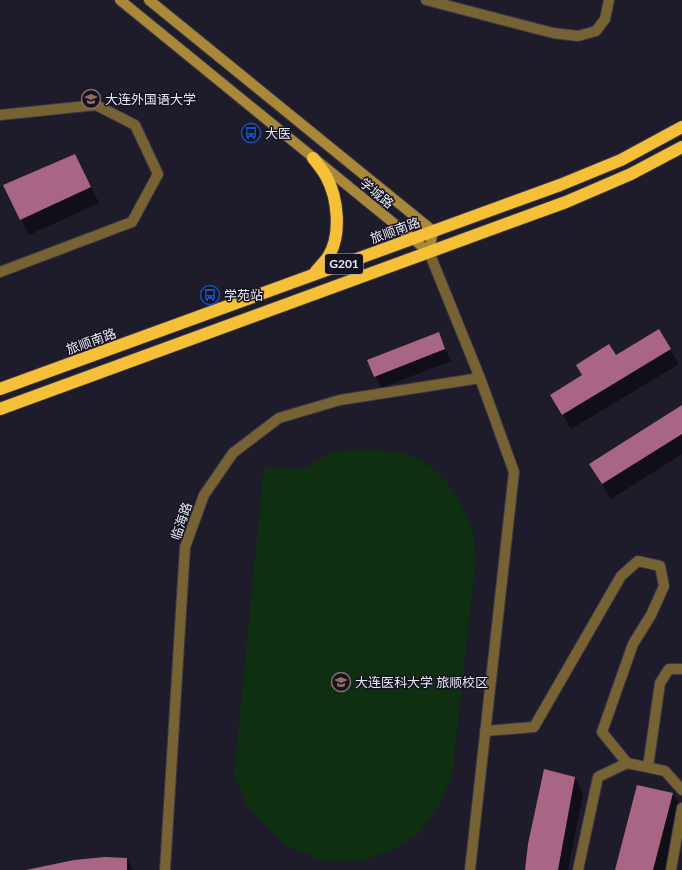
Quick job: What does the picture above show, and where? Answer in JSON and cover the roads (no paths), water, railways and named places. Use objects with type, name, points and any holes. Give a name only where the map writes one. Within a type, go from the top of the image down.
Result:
[{"type":"highway","name":"旅顺南路","points":[[0,389],[560,185],[621,160],[682,127]]},
{"type":"highway","name":"G201","points":[[0,409],[566,202],[631,174],[682,147]]},
{"type":"highway","points":[[313,158],[326,176],[334,196],[337,219],[336,239],[331,250],[313,275]]},
{"type":"main road","name":"学城路","points":[[120,0],[429,252]]},
{"type":"main road","name":"学城路","points":[[149,0],[433,231]]},
{"type":"main road","points":[[429,252],[433,231]]},
{"type":"street","points":[[426,0],[553,33],[578,36],[596,31],[605,19],[609,0]]},
{"type":"street","points":[[0,115],[96,106],[135,125],[158,174],[132,222],[0,272]]},
{"type":"street","points":[[429,252],[480,378],[514,472],[470,870]]},
{"type":"street","name":"临海路","points":[[165,870],[185,547],[204,495],[233,453],[279,418],[340,400],[480,378]]},
{"type":"street","points":[[485,731],[534,727],[621,576],[638,561],[660,566],[664,586],[651,615],[634,644],[602,732],[627,763]]},
{"type":"street","points":[[648,767],[660,683],[669,669],[682,669]]},
{"type":"street","points":[[578,870],[598,777],[627,763],[665,771],[682,790]]},
{"type":"street","points":[[671,870],[682,808]]},
{"type":"place","name":"大连外国语大学","points":[[91,99]]},
{"type":"place","name":"大医","points":[[251,133]]},
{"type":"place","name":"学苑站","points":[[210,295]]},
{"type":"place","name":"大连医科大学 旅顺校区","points":[[341,682]]}]
